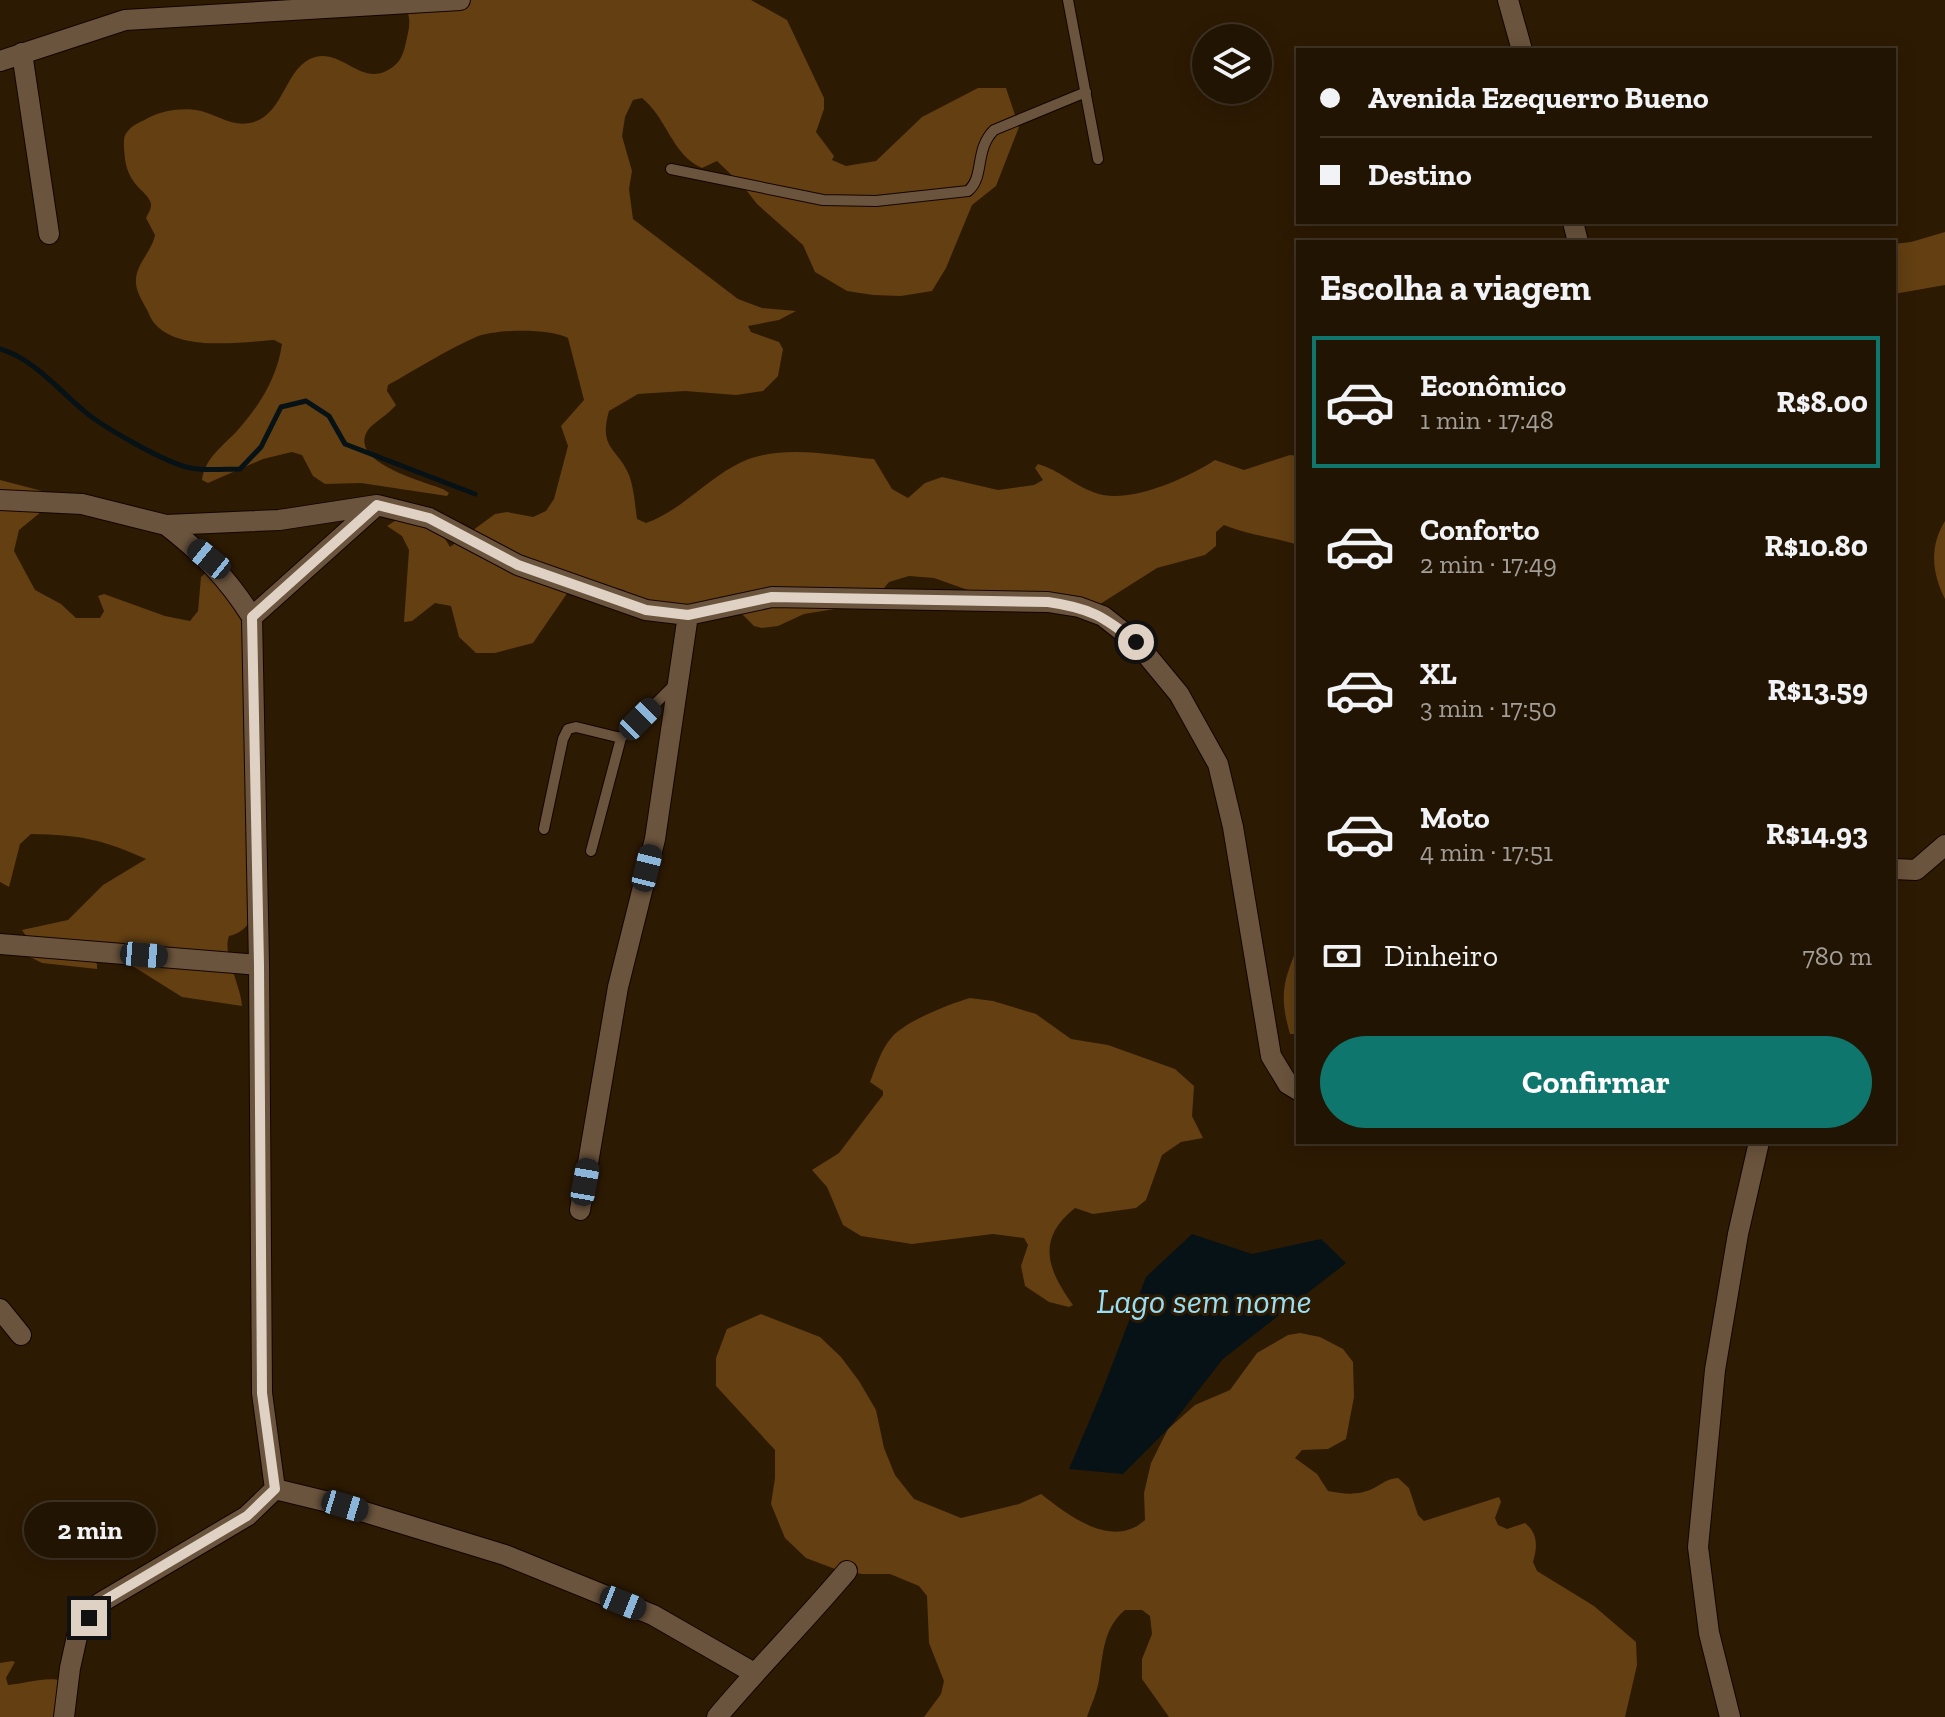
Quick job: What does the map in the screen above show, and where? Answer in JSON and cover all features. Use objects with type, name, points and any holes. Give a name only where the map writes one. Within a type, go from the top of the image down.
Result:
[{"type":"street","points":[[0,61],[125,20],[460,0]]},
{"type":"street","points":[[1508,0],[1521,48]]},
{"type":"street","points":[[22,53],[49,234]]},
{"type":"street","points":[[0,500],[82,504],[166,525],[279,520],[377,505],[429,518],[518,565],[646,610],[688,615],[772,597],[1048,602],[1079,607],[1103,616],[1136,642],[1179,694],[1218,764],[1233,827],[1271,1056],[1288,1084],[1296,1089]]},
{"type":"street","points":[[252,617],[377,505]]},
{"type":"street","points":[[166,525],[209,559],[233,587],[252,617],[259,965],[262,1393],[275,1489]]},
{"type":"street","points":[[580,1210],[618,987],[655,839],[688,615]]},
{"type":"street","points":[[1896,869],[1916,870],[1945,845]]},
{"type":"street","points":[[0,944],[259,965]]},
{"type":"street","points":[[1730,1717],[1709,1633],[1698,1547],[1715,1370],[1738,1234],[1759,1144]]},
{"type":"street","points":[[0,1309],[21,1335]]},
{"type":"street","points":[[275,1489],[345,1506],[505,1555],[653,1615],[754,1673]]},
{"type":"street","points":[[64,1717],[78,1632],[100,1603],[247,1516],[275,1489]]},
{"type":"street","points":[[717,1717],[847,1571]]},
{"type":"lane","points":[[1068,0],[1098,159]]},
{"type":"lane","points":[[671,169],[837,201],[876,201],[968,191],[977,178],[981,149],[994,130],[1086,92]]},
{"type":"lane","points":[[591,851],[621,738],[679,680]]},
{"type":"lane","points":[[544,829],[563,739],[568,729],[576,727],[621,738]]},
{"type":"shaded area","points":[[400,0],[751,0],[787,20],[824,98],[824,109],[816,132],[834,156],[832,160],[846,166],[876,161],[922,117],[978,88],[1006,88],[1019,127],[996,186],[972,205],[946,268],[932,291],[901,296],[847,291],[815,272],[803,245],[757,204],[717,161],[702,168],[692,162],[676,145],[651,106],[642,98],[633,100],[625,117],[622,136],[632,171],[629,189],[633,219],[738,299],[762,308],[796,311],[779,320],[748,326],[751,332],[779,342],[783,349],[778,376],[763,391],[736,395],[685,391],[638,394],[609,411],[606,424],[608,441],[629,475],[637,519],[646,523],[658,518],[734,466],[767,454],[784,452],[874,459],[892,489],[908,498],[925,483],[942,477],[998,490],[1034,485],[1043,480],[1035,468],[1038,464],[1093,492],[1122,496],[1172,482],[1215,460],[1244,470],[1290,455],[1296,456],[1296,544],[1224,525],[1216,532],[1216,546],[1205,555],[1157,568],[1097,606],[979,594],[934,578],[909,576],[889,582],[872,603],[804,614],[778,626],[762,628],[754,626],[737,609],[660,621],[624,590],[593,583],[568,592],[533,643],[495,653],[476,653],[459,637],[451,606],[435,603],[412,621],[404,622],[409,550],[402,536],[387,526],[398,519],[438,527],[450,547],[495,514],[507,512],[533,517],[546,511],[554,499],[568,446],[561,426],[584,400],[568,338],[536,331],[485,334],[388,385],[387,391],[396,405],[368,430],[364,441],[368,452],[390,468],[443,489],[449,493],[447,496],[361,483],[325,484],[313,476],[302,455],[292,452],[263,459],[208,483],[202,480],[207,465],[260,401],[272,380],[282,344],[274,340],[195,342],[166,333],[154,322],[136,283],[137,273],[155,235],[146,218],[151,203],[129,174],[124,144],[126,133],[134,125],[174,110],[201,111],[240,124],[254,122],[272,109],[297,70],[315,57],[333,58],[366,73],[375,74],[390,69],[402,56],[409,28]]},
{"type":"shaded area","points":[[1945,232],[1945,285],[1896,294],[1896,244]]},
{"type":"shaded area","points":[[0,480],[46,492],[41,512],[19,530],[14,551],[35,590],[61,604],[76,618],[100,618],[104,611],[98,596],[104,594],[165,616],[190,621],[198,611],[201,577],[207,572],[237,599],[254,645],[259,892],[247,925],[229,936],[228,952],[242,1006],[182,997],[123,960],[73,944],[97,964],[97,969],[42,963],[30,957],[30,942],[22,930],[68,920],[103,885],[146,859],[90,839],[31,834],[20,844],[9,887],[0,882]]},
{"type":"shaded area","points":[[1945,521],[1945,599],[1937,580],[1934,560],[1936,540]]},
{"type":"shaded area","points":[[1296,951],[1296,1034],[1290,1034],[1284,1009],[1284,989]]},
{"type":"shaded area","points":[[970,998],[993,1001],[1036,1014],[1071,1039],[1108,1045],[1175,1069],[1194,1086],[1192,1116],[1203,1138],[1181,1142],[1162,1155],[1146,1200],[1136,1208],[1093,1214],[1075,1208],[1055,1231],[1050,1243],[1052,1267],[1073,1305],[1069,1307],[1049,1302],[1025,1286],[1021,1266],[1028,1245],[1024,1238],[993,1234],[912,1244],[861,1236],[843,1225],[827,1187],[812,1170],[839,1153],[883,1095],[883,1091],[870,1082],[892,1037],[917,1019]]},
{"type":"shaded area","points":[[761,1314],[820,1337],[841,1357],[876,1410],[884,1448],[895,1475],[914,1499],[961,1518],[1019,1504],[1041,1494],[1091,1526],[1119,1532],[1145,1520],[1144,1493],[1151,1463],[1168,1429],[1195,1405],[1230,1390],[1257,1353],[1288,1335],[1300,1333],[1320,1337],[1343,1349],[1353,1362],[1354,1397],[1346,1439],[1328,1449],[1302,1450],[1295,1458],[1317,1474],[1328,1491],[1362,1492],[1398,1478],[1409,1488],[1418,1515],[1424,1521],[1499,1497],[1501,1502],[1495,1518],[1498,1525],[1507,1529],[1525,1523],[1533,1532],[1536,1546],[1533,1562],[1537,1571],[1594,1606],[1636,1642],[1637,1665],[1625,1717],[1169,1717],[1142,1679],[1142,1659],[1152,1634],[1150,1616],[1142,1610],[1125,1610],[1108,1633],[1098,1685],[1087,1717],[924,1717],[941,1694],[944,1681],[929,1643],[927,1596],[919,1586],[890,1574],[862,1574],[835,1569],[806,1558],[785,1538],[771,1504],[775,1450],[716,1386],[716,1358],[727,1329]]},
{"type":"shaded area","points":[[15,1662],[6,1678],[8,1685],[44,1680],[65,1681],[60,1717],[0,1717],[0,1663]]},
{"type":"water","name":"Lago sem nome","points":[[1192,1234],[1252,1254],[1321,1239],[1346,1263],[1223,1359],[1168,1429],[1123,1474],[1069,1469],[1146,1277]]},
{"type":"waterway","points":[[0,349],[34,367],[104,425],[180,465],[203,469],[240,469],[261,447],[281,407],[306,401],[329,416],[345,444],[475,494]]},
{"type":"route","points":[[89,1618],[100,1603],[247,1516],[275,1489],[262,1393],[259,965],[252,617],[377,505],[429,518],[518,565],[646,610],[688,615],[772,597],[1048,602],[1079,607],[1103,616],[1136,642]]}]
